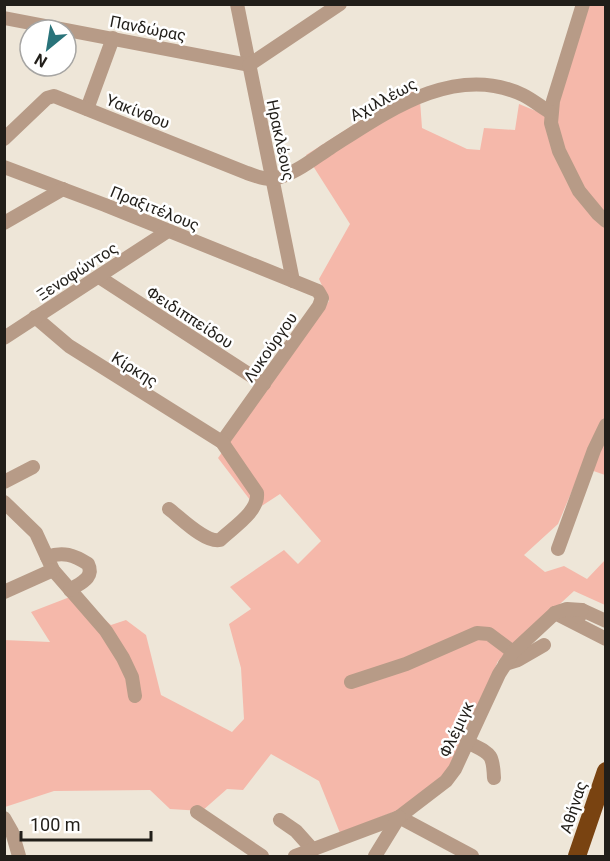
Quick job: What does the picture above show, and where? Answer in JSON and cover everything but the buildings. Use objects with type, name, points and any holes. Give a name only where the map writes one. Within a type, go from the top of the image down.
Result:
[{"type":"highway","name":"Αθήνας","points":[[577,856],[606,771]]},
{"type":"street","name":"Ηρακλέους","points":[[237,4],[293,281]]},
{"type":"street","points":[[249,64],[339,4]]},
{"type":"street","points":[[583,4],[550,112],[553,136],[565,165],[579,192],[606,221]]},
{"type":"street","name":"Πανδώρας","points":[[4,18],[249,64]]},
{"type":"street","points":[[87,109],[113,38]]},
{"type":"street","name":"Αχιλλέως","points":[[272,179],[302,166],[390,110],[422,95],[450,87],[500,88],[522,95],[550,112]]},
{"type":"street","name":"Υακίνθου","points":[[4,139],[51,96],[59,97],[247,173],[263,179],[272,179]]},
{"type":"street","name":"Πραξιτέλους","points":[[4,167],[293,281]]},
{"type":"street","points":[[4,223],[63,189]]},
{"type":"street","name":"Ξενοφώντος","points":[[4,338],[168,231]]},
{"type":"street","name":"Φειδιππείδου","points":[[99,277],[264,384]]},
{"type":"street","name":"Λυκούργου","points":[[222,442],[319,306],[322,298],[318,291],[293,281]]},
{"type":"street","name":"Κίρκης","points":[[35,317],[69,346],[222,442]]},
{"type":"street","points":[[558,549],[594,450],[606,425]]},
{"type":"street","points":[[169,509],[206,538],[215,541],[220,540],[252,509],[258,499],[257,493],[222,442]]},
{"type":"street","points":[[4,482],[33,467]]},
{"type":"street","points":[[4,502],[36,533],[50,563],[106,631],[132,677],[135,696]]},
{"type":"street","points":[[4,592],[50,563],[59,553],[65,553],[90,567],[89,577],[70,590]]},
{"type":"street","points":[[555,613],[567,609],[582,610],[606,621]]},
{"type":"street","points":[[576,624],[582,610]]},
{"type":"street","points":[[555,613],[606,639]]},
{"type":"street","name":"Φλέμιγκ","points":[[295,856],[399,817],[452,776],[509,658],[555,613]]},
{"type":"street","points":[[351,682],[406,664],[477,633],[489,634],[509,658],[518,660],[544,645]]},
{"type":"street","points":[[467,742],[491,756],[494,778]]},
{"type":"street","points":[[197,812],[262,856]]},
{"type":"street","points":[[375,856],[399,817],[472,856]]},
{"type":"street","points":[[4,818],[12,832],[19,856]]},
{"type":"street","points":[[280,820],[297,831],[313,850]]},
{"type":"shaded area","points":[[588,5],[605,5],[605,475],[582,467],[558,524],[524,555],[545,572],[564,566],[587,579],[605,560],[605,605],[574,591],[498,661],[447,775],[396,811],[340,833],[319,781],[271,754],[243,790],[227,789],[202,811],[170,809],[150,790],[54,791],[5,807],[4,640],[50,642],[31,612],[75,595],[111,625],[126,620],[146,635],[161,695],[232,732],[244,719],[241,668],[229,624],[251,609],[230,587],[284,550],[298,564],[321,541],[280,494],[257,509],[218,458],[329,301],[319,279],[350,224],[306,155],[377,110],[419,87],[422,128],[467,149],[480,150],[484,128],[515,130],[519,104],[553,118]]}]
